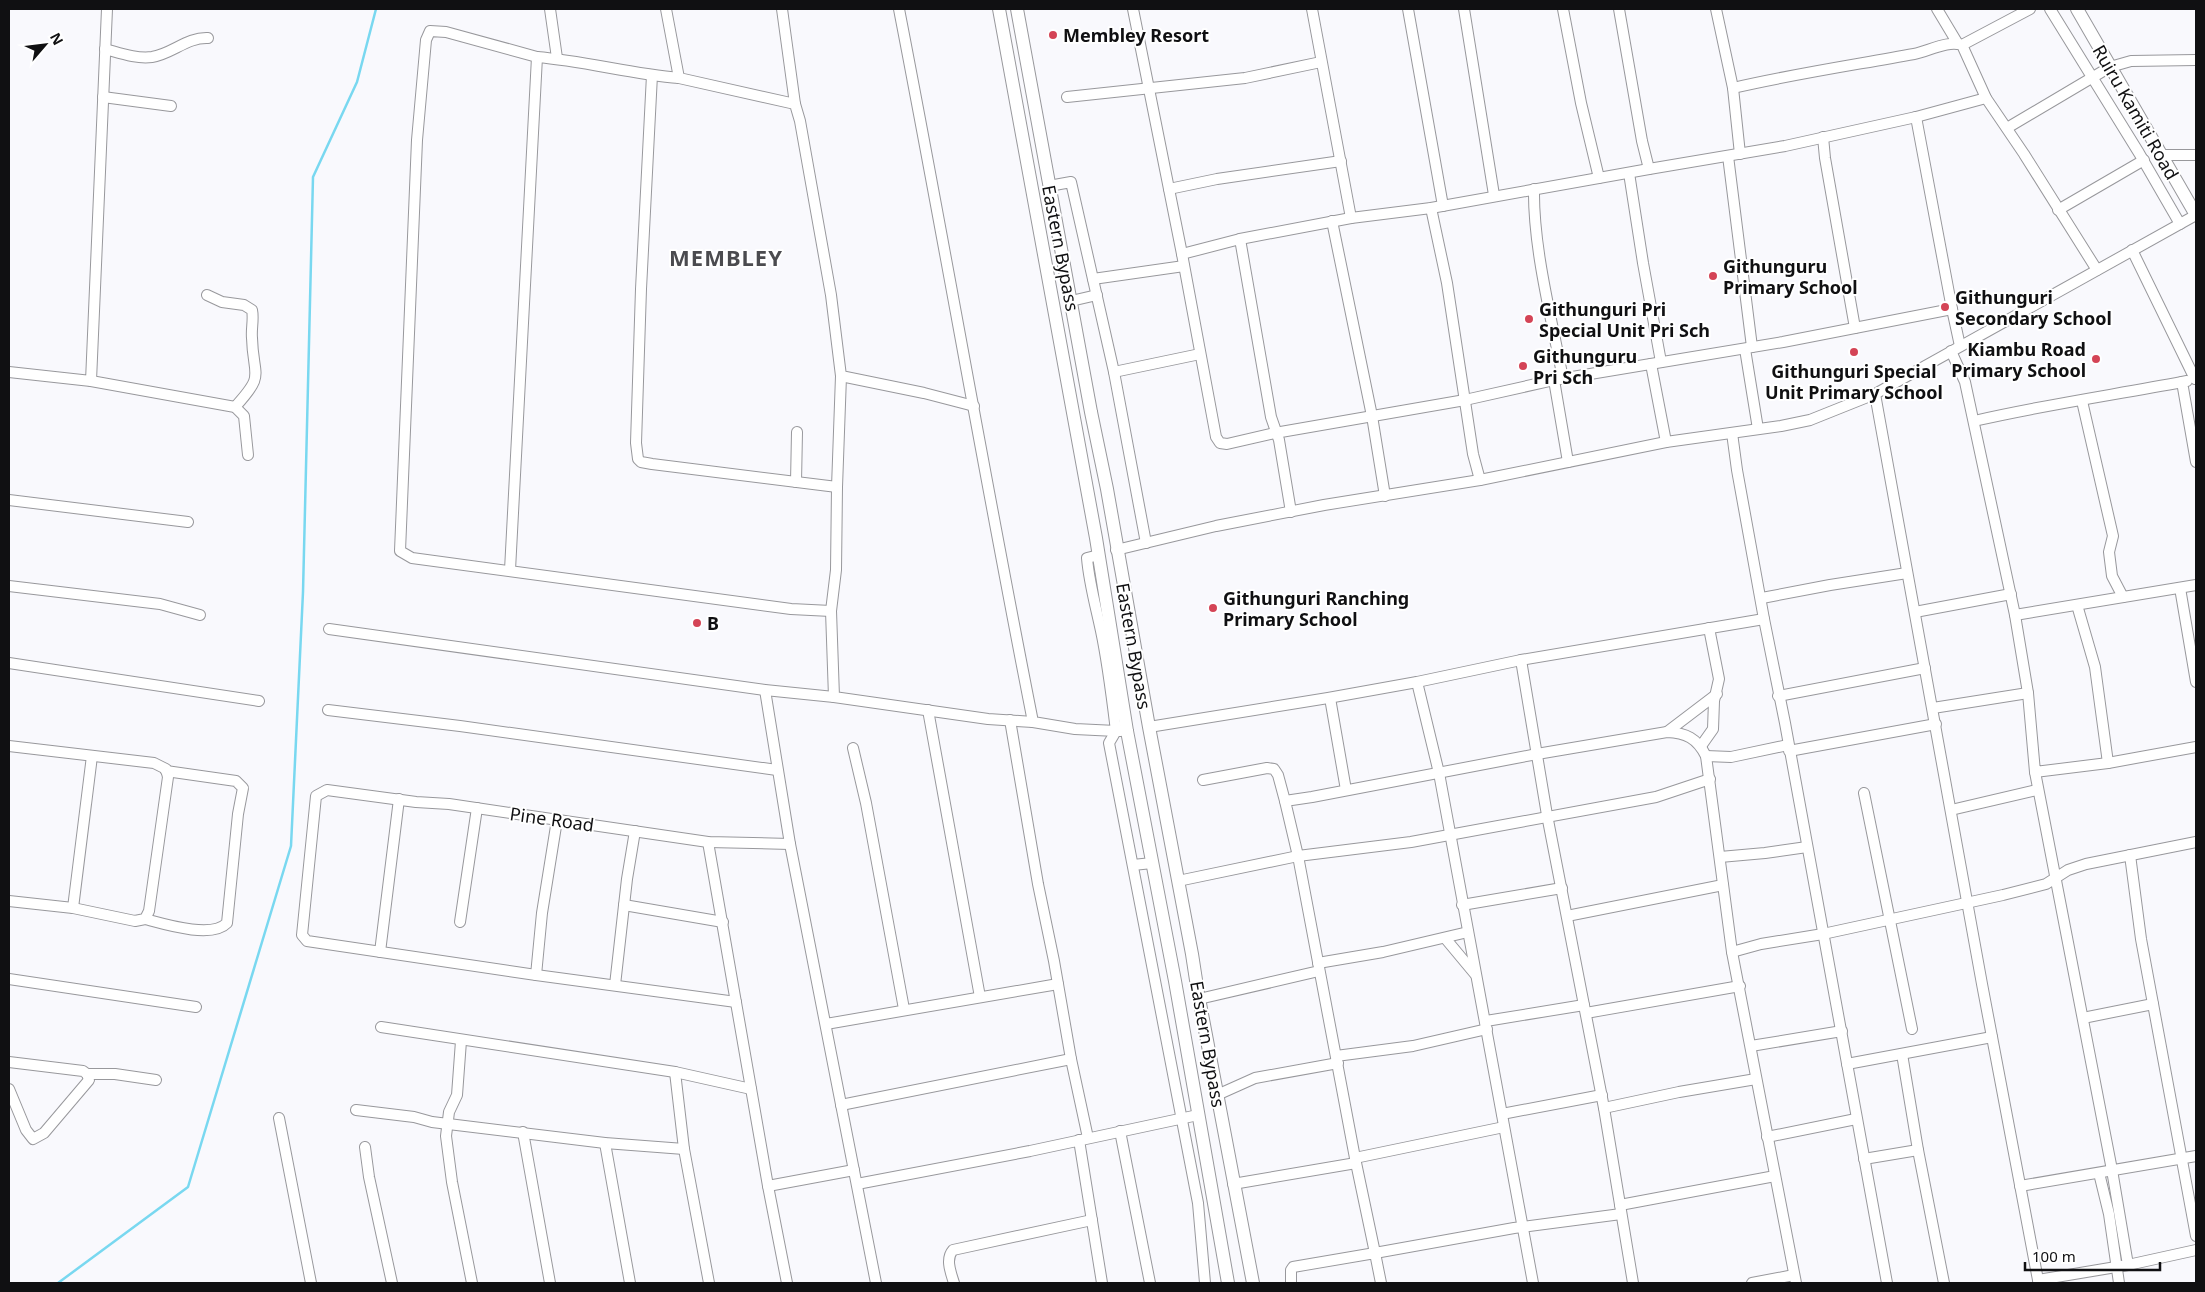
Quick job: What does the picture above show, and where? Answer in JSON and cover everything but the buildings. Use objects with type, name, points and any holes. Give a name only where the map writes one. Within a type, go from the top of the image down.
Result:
[{"type":"main road","name":"Eastern Bypass","points":[[1000,9],[1099,555],[1117,670],[1122,731],[1152,863],[1228,1283]]},
{"type":"main road","name":"Eastern Bypass","points":[[1017,9],[1107,489],[1116,550],[1216,1095],[1253,1283]]},
{"type":"main road","name":"Ruiru Kamiti Road","points":[[2076,9],[2196,215]]},
{"type":"main road","points":[[1117,670],[1138,667]]},
{"type":"street","points":[[91,381],[107,9]]},
{"type":"street","points":[[550,9],[557,58]]},
{"type":"street","points":[[666,9],[679,78]]},
{"type":"street","points":[[782,9],[795,104],[800,121],[831,295],[841,376],[836,570],[831,611],[834,697]]},
{"type":"street","points":[[899,9],[974,406],[1002,568],[1033,722]]},
{"type":"street","points":[[1133,9],[1216,437],[1220,443],[1227,444],[1276,433],[1465,400],[1558,379],[1748,348],[1952,309]]},
{"type":"street","points":[[1312,9],[1320,62],[1351,218]]},
{"type":"street","points":[[1408,9],[1443,206]]},
{"type":"street","points":[[1464,9],[1494,196]]},
{"type":"street","points":[[1563,9],[1581,103],[1599,178]]},
{"type":"street","points":[[1619,9],[1642,141],[1649,169]]},
{"type":"street","points":[[1716,9],[1734,88],[1740,154]]},
{"type":"street","points":[[1937,9],[1960,44],[1986,98],[2097,270]]},
{"type":"street","points":[[1734,88],[1960,44],[2030,9]]},
{"type":"street","points":[[2050,9],[2144,160],[2180,224]]},
{"type":"street","points":[[795,104],[679,78],[557,58],[537,57],[446,32],[430,31],[426,40],[417,140],[400,551],[412,558],[791,609],[831,611]]},
{"type":"street","points":[[105,49],[131,56],[152,57],[193,39],[208,38]]},
{"type":"street","points":[[510,570],[537,57]]},
{"type":"street","points":[[2007,128],[2110,67],[2130,61],[2196,60]]},
{"type":"street","points":[[1067,97],[1245,78],[1320,62]]},
{"type":"street","points":[[652,75],[641,289],[636,443],[638,459],[641,462],[652,464],[837,487]]},
{"type":"street","points":[[103,97],[171,106]]},
{"type":"street","points":[[1182,254],[1332,221],[1431,208],[1740,154],[1916,117],[1986,98]]},
{"type":"street","points":[[1916,117],[1960,346]]},
{"type":"street","points":[[1823,137],[1855,328]]},
{"type":"street","points":[[2162,155],[2196,155]]},
{"type":"street","points":[[1728,156],[1758,429]]},
{"type":"street","points":[[2058,210],[2144,160]]},
{"type":"street","points":[[1169,189],[1216,179],[1341,161]]},
{"type":"street","points":[[1629,173],[1643,263],[1666,442]]},
{"type":"street","points":[[1049,186],[1071,182],[1114,372],[1146,543]]},
{"type":"street","points":[[1534,190],[1534,209],[1568,462]]},
{"type":"street","points":[[1431,208],[1447,283],[1465,400],[1480,480]]},
{"type":"street","points":[[1116,550],[1216,526],[1480,480],[1666,442],[1810,420],[1875,394],[2196,215]]},
{"type":"street","points":[[1332,221],[1372,416],[1385,496]]},
{"type":"street","points":[[1240,240],[1271,417],[1279,440],[1291,512]]},
{"type":"street","points":[[1974,421],[2030,408],[2082,401],[2196,379],[2132,250]]},
{"type":"street","points":[[1093,280],[1184,266]]},
{"type":"street","points":[[207,295],[222,302],[244,305],[252,310],[252,341],[256,368],[255,380],[248,393],[235,407]]},
{"type":"street","points":[[1071,301],[1097,295]]},
{"type":"street","points":[[1951,351],[1965,382],[2015,615],[2028,693],[2037,790],[2057,878],[2128,1265]]},
{"type":"street","points":[[1114,372],[1200,354]]},
{"type":"street","points":[[9,372],[91,381],[235,407],[244,416],[248,438],[248,455]]},
{"type":"street","points":[[841,376],[924,393],[974,406]]},
{"type":"street","points":[[2182,382],[2196,462]]},
{"type":"street","points":[[1875,394],[2038,1282],[2196,1250]]},
{"type":"street","points":[[2082,401],[2113,536],[2109,552],[2112,576],[2122,597]]},
{"type":"street","points":[[796,482],[797,432]]},
{"type":"street","points":[[1732,432],[1737,470],[1762,598],[1778,696],[1888,1283]]},
{"type":"street","points":[[9,500],[188,522]]},
{"type":"street","points":[[1099,555],[1088,558],[1088,567],[1092,594],[1122,731]]},
{"type":"street","points":[[1762,598],[1907,573]]},
{"type":"street","points":[[2015,615],[2196,585]]},
{"type":"street","points":[[9,586],[160,604],[200,615]]},
{"type":"street","points":[[2180,588],[2196,682]]},
{"type":"street","points":[[1915,612],[2010,594]]},
{"type":"street","points":[[2077,605],[2095,667],[2108,762]]},
{"type":"street","points":[[1148,727],[1330,698],[1521,660],[1764,619]]},
{"type":"street","points":[[1703,751],[1713,729],[1713,709],[1717,694],[1718,669],[1709,628]]},
{"type":"street","points":[[329,629],[765,690],[1033,722],[1075,729],[1122,731]]},
{"type":"street","points":[[1521,660],[1547,815],[1602,1094],[1633,1283]]},
{"type":"street","points":[[9,663],[259,701]]},
{"type":"street","points":[[1778,696],[1925,668]]},
{"type":"street","points":[[1417,682],[1439,773],[1533,1283]]},
{"type":"street","points":[[765,690],[790,844],[876,1283]]},
{"type":"street","points":[[1933,708],[2028,693]]},
{"type":"street","points":[[1666,732],[1717,694]]},
{"type":"street","points":[[1330,698],[1346,790]]},
{"type":"street","points":[[328,710],[460,726],[777,770]]},
{"type":"street","points":[[928,710],[980,997]]},
{"type":"street","points":[[1010,720],[1071,1059],[1084,1139],[1092,1220],[1102,1283]]},
{"type":"street","points":[[1703,751],[1731,757],[1936,724]]},
{"type":"street","points":[[1122,731],[1109,743],[1180,1118],[1198,1203],[1205,1283]]},
{"type":"street","points":[[1285,801],[1666,732],[1686,735],[1694,739],[1703,751],[1710,779],[1732,952],[1795,1279],[1752,1283]]},
{"type":"street","points":[[9,746],[154,763],[166,771],[236,781],[243,788],[238,814],[227,923],[219,929],[190,930],[145,919],[135,921],[73,908],[9,901]]},
{"type":"street","points":[[2035,772],[2196,747]]},
{"type":"street","points":[[853,748],[866,803],[904,1009]]},
{"type":"street","points":[[73,908],[92,756]]},
{"type":"street","points":[[1203,780],[1267,768],[1274,769],[1278,775],[1298,856],[1355,1160],[1381,1283]]},
{"type":"street","points":[[145,919],[149,911],[168,781],[166,771]]},
{"type":"street","points":[[1178,880],[1298,856],[1411,842],[1547,815],[1656,797],[1710,779]]},
{"type":"street","name":"Pine Road","points":[[380,952],[307,941],[302,935],[316,796],[327,790],[477,808],[708,842],[790,844]]},
{"type":"street","points":[[1951,810],[2037,790]]},
{"type":"street","points":[[1864,792],[1912,1029]]},
{"type":"street","points":[[399,799],[380,952],[736,1002]]},
{"type":"street","points":[[460,922],[477,808]]},
{"type":"street","points":[[536,975],[542,913],[556,820]]},
{"type":"street","points":[[615,985],[635,831]]},
{"type":"street","points":[[708,842],[768,1186],[787,1283]]},
{"type":"street","points":[[1732,952],[1761,944],[1824,934],[1891,920],[2046,884],[2080,865],[2196,842]]},
{"type":"street","points":[[1720,857],[1807,847]]},
{"type":"street","points":[[2130,855],[2141,939],[2196,1236]]},
{"type":"street","points":[[1133,865],[1152,863]]},
{"type":"street","points":[[1567,916],[1723,886]]},
{"type":"street","points":[[1462,905],[1562,888]]},
{"type":"street","points":[[624,905],[723,922]]},
{"type":"street","points":[[1199,999],[1318,967],[1468,932]]},
{"type":"street","points":[[1445,938],[1477,976]]},
{"type":"street","points":[[9,980],[196,1007]]},
{"type":"street","points":[[826,1024],[904,1009],[1058,984]]},
{"type":"street","points":[[1216,1095],[1255,1078],[1337,1059],[1413,1046],[1486,1025],[1740,986]]},
{"type":"street","points":[[2083,1018],[2153,1004]]},
{"type":"street","points":[[381,1027],[461,1041],[675,1072],[751,1089]]},
{"type":"street","points":[[1751,1046],[1842,1031]]},
{"type":"street","points":[[1847,1064],[1992,1037]]},
{"type":"street","points":[[461,1041],[458,1095],[452,1105],[446,1136],[449,1163],[472,1283]]},
{"type":"street","points":[[1902,1054],[1918,1150],[1944,1283]]},
{"type":"street","points":[[841,1104],[1071,1059]]},
{"type":"street","points":[[9,1062],[83,1071],[87,1074],[115,1074],[156,1080]]},
{"type":"street","points":[[675,1072],[684,1149],[709,1283]]},
{"type":"street","points":[[9,1089],[26,1130],[33,1139],[44,1133],[86,1085],[88,1080],[87,1074]]},
{"type":"street","points":[[1604,1108],[1679,1092],[1756,1079]]},
{"type":"street","points":[[1502,1114],[1602,1094]]},
{"type":"street","points":[[356,1110],[605,1143],[684,1149]]},
{"type":"street","points":[[857,1184],[1084,1139],[1198,1114]]},
{"type":"street","points":[[280,1118],[311,1283]]},
{"type":"street","points":[[1768,1137],[1856,1119]]},
{"type":"street","points":[[1233,1184],[1355,1160],[1504,1127]]},
{"type":"street","points":[[1120,1131],[1150,1283]]},
{"type":"street","points":[[523,1132],[550,1283]]},
{"type":"street","points":[[605,1143],[630,1283]]},
{"type":"street","points":[[365,1147],[369,1177],[392,1283]]},
{"type":"street","points":[[1864,1159],[1918,1150]]},
{"type":"street","points":[[2020,1186],[2196,1156]]},
{"type":"street","points":[[768,1186],[854,1170]]},
{"type":"street","points":[[2099,1173],[2109,1214],[2119,1283]]},
{"type":"street","points":[[1291,1283],[1290,1273],[1293,1267],[1621,1210],[1775,1176]]},
{"type":"street","points":[[954,1283],[949,1262],[949,1256],[953,1250],[1092,1220]]},
{"type":"waterway","points":[[58,1283],[188,1187],[291,846],[303,592],[313,177],[357,82],[376,9]]},
{"type":"place","name":"Membley Resort","points":[[1053,35]]},
{"type":"place","name":"Githunguru Primary School","points":[[1713,276]]},
{"type":"place","name":"Githunguri Secondary School","points":[[1945,307]]},
{"type":"place","name":"Githunguri Pri Special Unit Pri Sch","points":[[1529,319]]},
{"type":"place","name":"Githunguri Special Unit Primary School","points":[[1854,352]]},
{"type":"place","name":"Kiambu Road Primary School","points":[[2096,359]]},
{"type":"place","name":"Githunguru Pri Sch","points":[[1523,366]]},
{"type":"place","name":"Githunguri Ranching Primary School","points":[[1213,608]]},
{"type":"place","name":"B","points":[[697,623]]},
{"type":"district","name":"MEMBLEY","points":[[726,257]]}]
